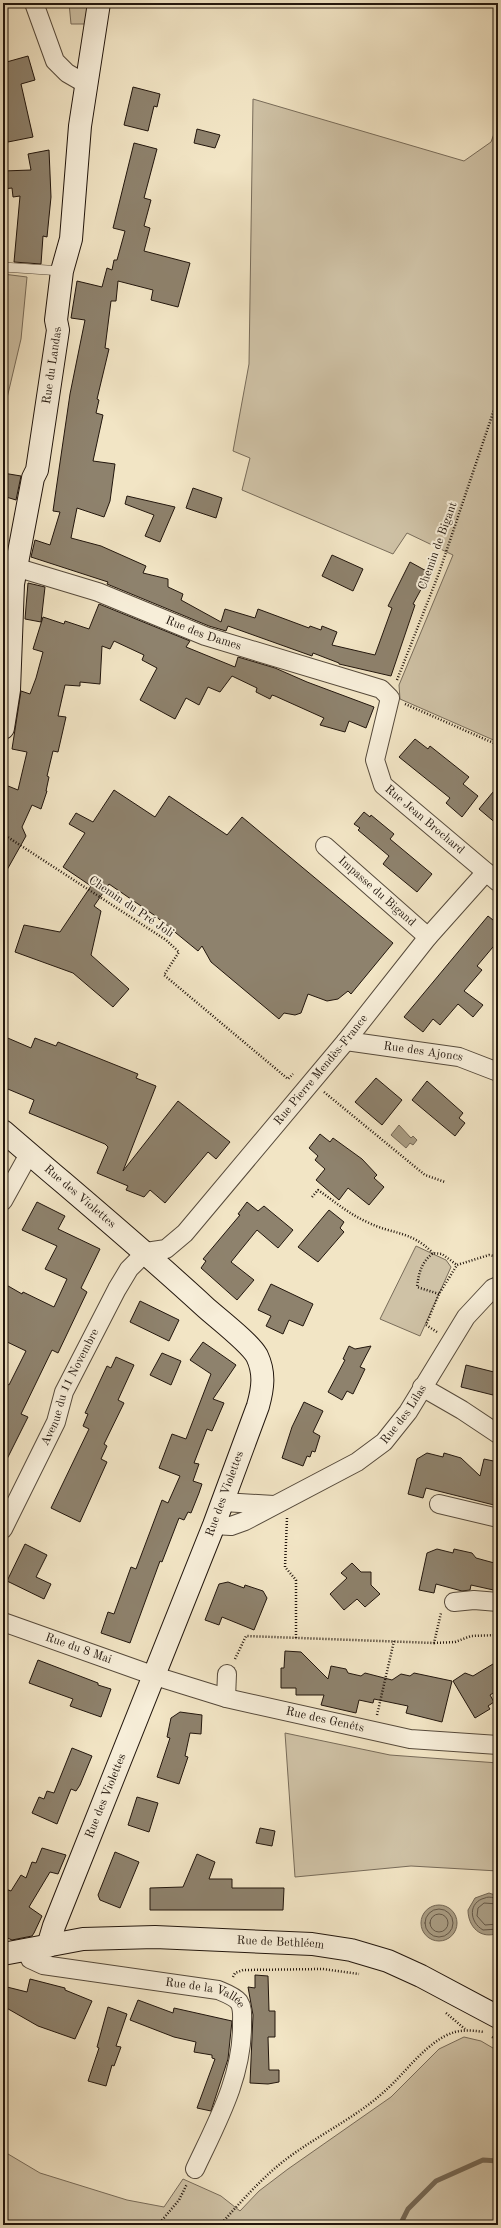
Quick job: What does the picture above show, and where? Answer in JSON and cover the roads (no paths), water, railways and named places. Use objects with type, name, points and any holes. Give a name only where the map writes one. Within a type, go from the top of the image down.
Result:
[{"type":"street","points":[[34,3],[55,61],[67,73],[86,84]]},
{"type":"street","name":"Rue du Landas","points":[[3,728],[9,690],[15,567],[33,478],[37,470],[58,330],[56,320],[62,272],[71,239],[74,182],[86,84],[98,21],[99,3]]},
{"type":"street","name":"Rue des Dames","points":[[15,567],[98,592],[205,636],[381,689],[390,698]]},
{"type":"street","name":"Rue Jean Brochard","points":[[390,698],[375,760],[383,785],[492,877]]},
{"type":"street","name":"Impasse du Bigand","points":[[325,846],[428,937]]},
{"type":"street","name":"Rue Pierre Mendès-France","points":[[146,1252],[166,1249],[185,1233],[346,1041],[428,937],[492,877]]},
{"type":"street","name":"Rue des Ajoncs","points":[[346,1041],[459,1057],[498,1072]]},
{"type":"street","name":"Rue des Violettes","points":[[3,1131],[146,1252],[256,1355],[263,1373],[263,1389],[258,1406],[214,1525],[54,1926],[48,1946]]},
{"type":"street","points":[[3,1200],[29,1154]]},
{"type":"street","name":"Avenue du 11 Novembre","points":[[3,1529],[56,1422],[64,1392],[129,1269],[146,1252]]},
{"type":"street","name":"Rue des Lilas","points":[[214,1525],[231,1526],[281,1502],[357,1462],[384,1442],[408,1412],[466,1317],[493,1288],[498,1286]]},
{"type":"street","points":[[422,1387],[498,1433]]},
{"type":"street","points":[[222,1502],[281,1502]]},
{"type":"street","points":[[439,1504],[498,1518]]},
{"type":"street","points":[[454,1602],[474,1600],[498,1602]]},
{"type":"street","name":"Rue du 8 Mai","points":[[3,1622],[155,1676]]},
{"type":"street","points":[[226,1698],[227,1674]]},
{"type":"street","name":"Rue des Genêts","points":[[155,1676],[226,1698],[410,1739],[498,1745]]},
{"type":"street","name":"Rue de Bethléem","points":[[3,1954],[83,1939],[155,1937],[253,1940],[312,1944],[351,1950],[388,1961],[421,1976],[491,2029]]},
{"type":"street","name":"Rue de la Vallée","points":[[27,1950],[30,1959],[43,1965],[218,1990],[231,1996],[239,2002],[242,2010],[242,2038],[237,2070],[221,2114],[195,2169]]},
{"type":"lane","points":[[3,267],[62,272]]},
{"type":"water","points":[[399,1125],[411,1138],[413,1136],[417,1140],[413,1145],[410,1143],[406,1148],[391,1135]]},
{"type":"water","points":[[489,1893],[498,1896],[498,1933],[486,1935],[473,1927],[470,1922],[468,1910],[475,1898]]},
{"type":"water","points":[[443,1905],[452,1910],[456,1916],[456,1930],[452,1936],[443,1941],[435,1941],[426,1936],[422,1930],[421,1919],[426,1910],[432,1906]]},
{"type":"waterway","points":[[400,2225],[408,2209],[436,2181],[483,2160],[498,2161]]}]
